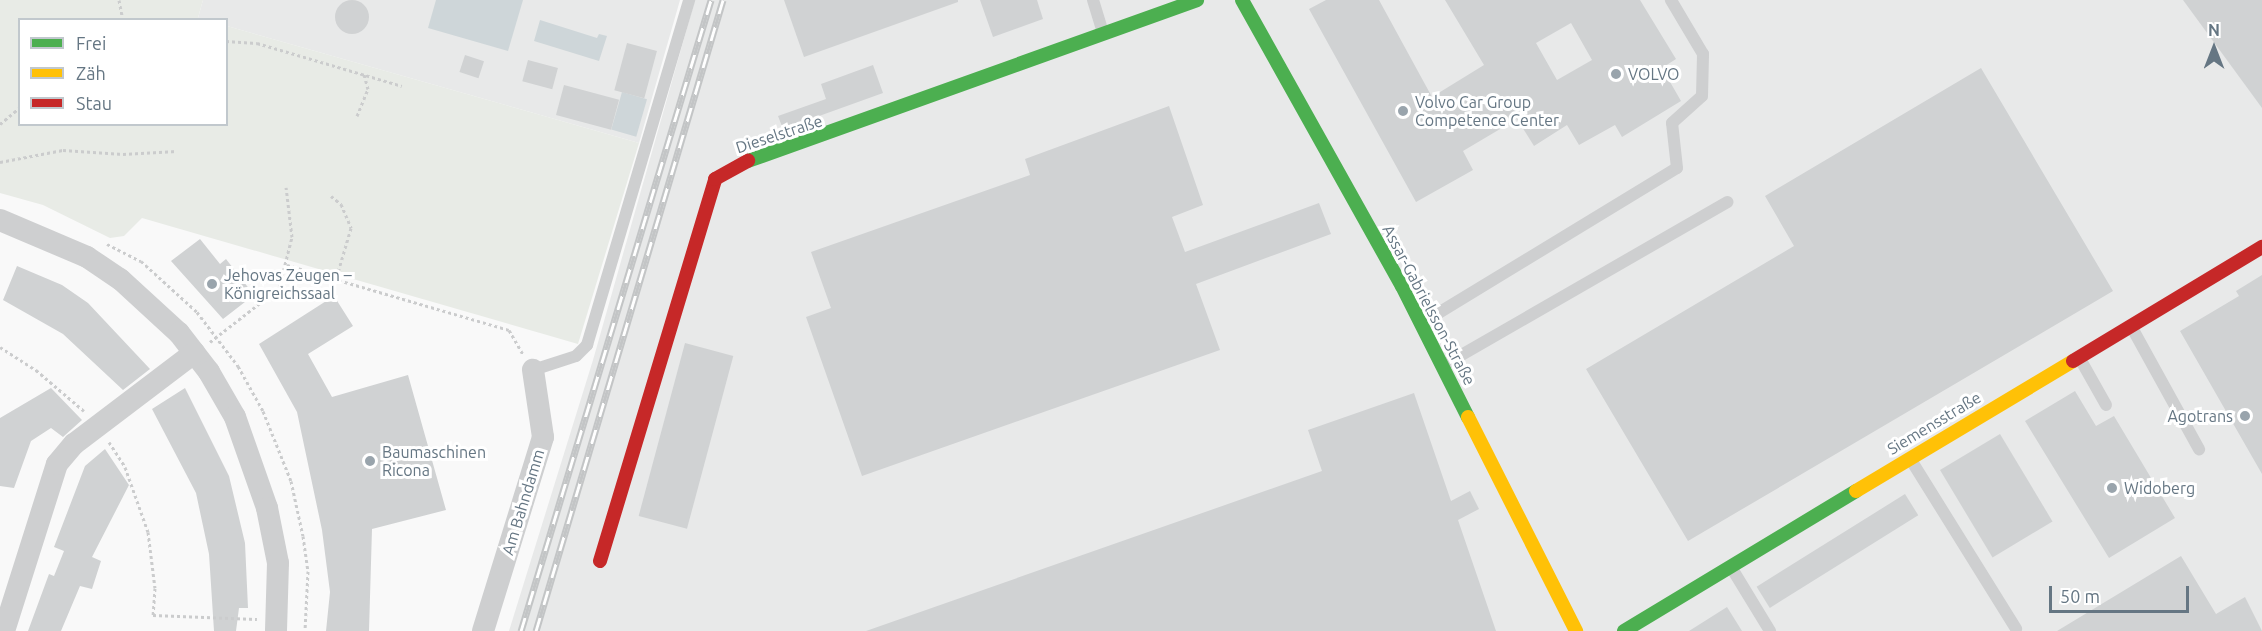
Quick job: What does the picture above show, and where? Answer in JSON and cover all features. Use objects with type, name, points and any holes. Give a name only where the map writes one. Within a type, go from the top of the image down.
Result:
[{"type":"street","name":"Dieselstraße","points":[[600,561],[715,179],[731,167],[1197,0]]},
{"type":"street","name":"Assar-Gabrielsson-Straße","points":[[1242,0],[1421,324],[1576,631]]},
{"type":"street","points":[[0,220],[87,257],[120,279],[194,353],[235,417],[261,486],[278,563],[277,626]]},
{"type":"street","name":"Siemensstraße","points":[[1624,631],[2262,246]]},
{"type":"street","points":[[4,631],[57,464],[99,426],[194,353]]},
{"type":"street","name":"Am Bahndamm","points":[[483,631],[543,437],[533,370]]},
{"type":"lane","points":[[533,370],[576,356],[587,345],[689,0]]},
{"type":"lane","points":[[1092,0],[1103,34]]},
{"type":"lane","points":[[1421,324],[1677,168],[1672,123],[1702,96],[1703,54],[1671,0]]},
{"type":"lane","points":[[1442,366],[1728,202]]},
{"type":"lane","points":[[2131,325],[2199,448]]},
{"type":"lane","points":[[2078,356],[2106,405]]},
{"type":"lane","points":[[1909,457],[2016,629]]},
{"type":"lane","points":[[1730,566],[1770,631]]},
{"type":"path","points":[[119,0],[123,18]]},
{"type":"path","points":[[228,41],[257,43],[402,86]]},
{"type":"path","points":[[357,116],[368,89],[364,74]]},
{"type":"path","points":[[0,124],[18,109]]},
{"type":"path","points":[[0,162],[63,150],[123,154],[177,151]]},
{"type":"path","points":[[194,353],[279,288],[287,265],[292,237],[286,187]]},
{"type":"path","points":[[331,196],[341,204],[351,228],[336,279]]},
{"type":"path","points":[[287,265],[509,330],[533,370]]},
{"type":"path","points":[[0,347],[65,393],[99,426],[125,466],[148,532],[155,588],[153,615],[277,626]]},
{"type":"shaded area","points":[[0,0],[203,0],[198,18],[18,18],[18,126],[228,126],[228,26],[639,143],[578,344],[142,218],[124,236],[110,238],[43,205],[0,193]]},
{"type":"shaded area","points":[[203,0],[680,0],[639,143],[228,26],[228,18],[198,18]]},
{"type":"shaded area","points":[[436,0],[523,0],[508,51],[428,28]]},
{"type":"shaded area","points":[[695,0],[2262,0],[2262,631],[509,631],[593,360]]},
{"type":"shaded area","points":[[540,20],[597,38],[599,34],[607,36],[599,61],[534,41]]},
{"type":"shaded area","points":[[622,92],[647,99],[636,137],[611,129]]},
{"type":"building","points":[[352,0],[364,5],[369,17],[364,29],[352,34],[340,29],[335,17],[340,5]]},
{"type":"building","points":[[784,0],[958,0],[958,2],[804,57]]},
{"type":"building","points":[[980,0],[1037,0],[1043,19],[993,37]]},
{"type":"building","name":"VOLVO","points":[[1326,0],[1379,0],[1432,97],[1484,65],[1445,0],[1640,0],[1676,59],[1662,68],[1681,101],[1622,137],[1615,125],[1579,145],[1567,125],[1534,146],[1517,119],[1463,151],[1473,170],[1416,202],[1309,9]],"holes":[[[1571,23],[1592,60],[1557,80],[1536,43]]]},
{"type":"building","points":[[2183,0],[2262,0],[2262,108]]},
{"type":"building","points":[[627,43],[657,51],[644,98],[614,90]]},
{"type":"building","points":[[465,55],[484,61],[478,78],[459,72]]},
{"type":"building","points":[[528,60],[558,68],[552,89],[522,81]]},
{"type":"building","points":[[873,65],[883,93],[783,129],[778,116],[826,99],[821,84]]},
{"type":"building","points":[[1981,68],[2113,291],[1688,541],[1586,369],[1794,246],[1765,196]]},
{"type":"building","points":[[564,85],[619,100],[611,130],[556,115]]},
{"type":"building","points":[[1169,106],[1203,205],[1172,217],[1185,252],[1319,203],[1331,234],[1196,284],[1220,350],[862,476],[806,317],[831,308],[811,252],[1030,175],[1025,159]]},
{"type":"building","points":[[200,239],[220,264],[226,259],[254,295],[223,319],[171,261]]},
{"type":"building","points":[[17,266],[62,285],[88,303],[150,369],[123,390],[63,334],[3,300]]},
{"type":"building","name":"Agotrans","points":[[2262,275],[2262,474],[2180,331],[2239,296],[2236,291]]},
{"type":"building","name":"Baumaschinen Ricona","points":[[334,296],[353,326],[308,354],[332,397],[408,375],[446,510],[372,529],[369,631],[326,631],[330,592],[322,530],[297,412],[259,344]]},
{"type":"building","points":[[685,343],[733,356],[687,529],[639,516]]},
{"type":"building","points":[[51,388],[82,420],[63,437],[51,428],[31,441],[14,488],[0,486],[0,418]]},
{"type":"building","points":[[185,388],[229,476],[245,543],[248,608],[239,608],[236,631],[214,631],[209,554],[196,493],[152,409]]},
{"type":"building","name":"Widoberg","points":[[2075,391],[2096,426],[2114,416],[2175,518],[2109,558],[2025,421]]},
{"type":"building","points":[[1414,393],[1451,501],[1470,491],[1479,509],[1458,520],[1496,631],[866,631],[1322,471],[1308,430]]},
{"type":"building","points":[[2000,434],[2053,521],[1993,557],[1940,470]]},
{"type":"building","points":[[105,449],[129,485],[92,557],[101,561],[92,589],[80,586],[61,631],[28,631],[49,574],[54,576],[64,551],[54,547],[85,466]]},
{"type":"building","points":[[1905,494],[1918,515],[1770,608],[1757,587]]},
{"type":"building","points":[[2181,556],[2216,614],[2245,597],[2262,631],[2057,631]]},
{"type":"building","points":[[1727,607],[1742,631],[1689,631]]},
{"type":"railway","points":[[521,631],[711,0]]},
{"type":"railway","points":[[536,631],[723,0]]},
{"type":"traffic: fast","points":[[748,161],[1197,0]]},
{"type":"traffic: fast","points":[[1242,0],[1402,286],[1468,417]]},
{"type":"traffic: fast","points":[[1624,631],[1856,491]]},
{"type":"traffic: slow","points":[[1856,491],[2073,361]]},
{"type":"traffic: slow","points":[[1468,417],[1576,631]]},
{"type":"traffic: jam","points":[[600,561],[715,179],[748,161]]},
{"type":"traffic: jam","points":[[2073,361],[2262,247]]},
{"type":"place","name":"VOLVO","points":[[1616,74]]},
{"type":"place","name":"Volvo Car Group Competence Center","points":[[1403,111]]},
{"type":"place","name":"Jehovas Zeugen – Königreichssaal","points":[[212,284]]},
{"type":"place","name":"Agotrans","points":[[2245,416]]},
{"type":"place","name":"Baumaschinen Ricona","points":[[370,461]]},
{"type":"place","name":"Widoberg","points":[[2112,488]]}]
